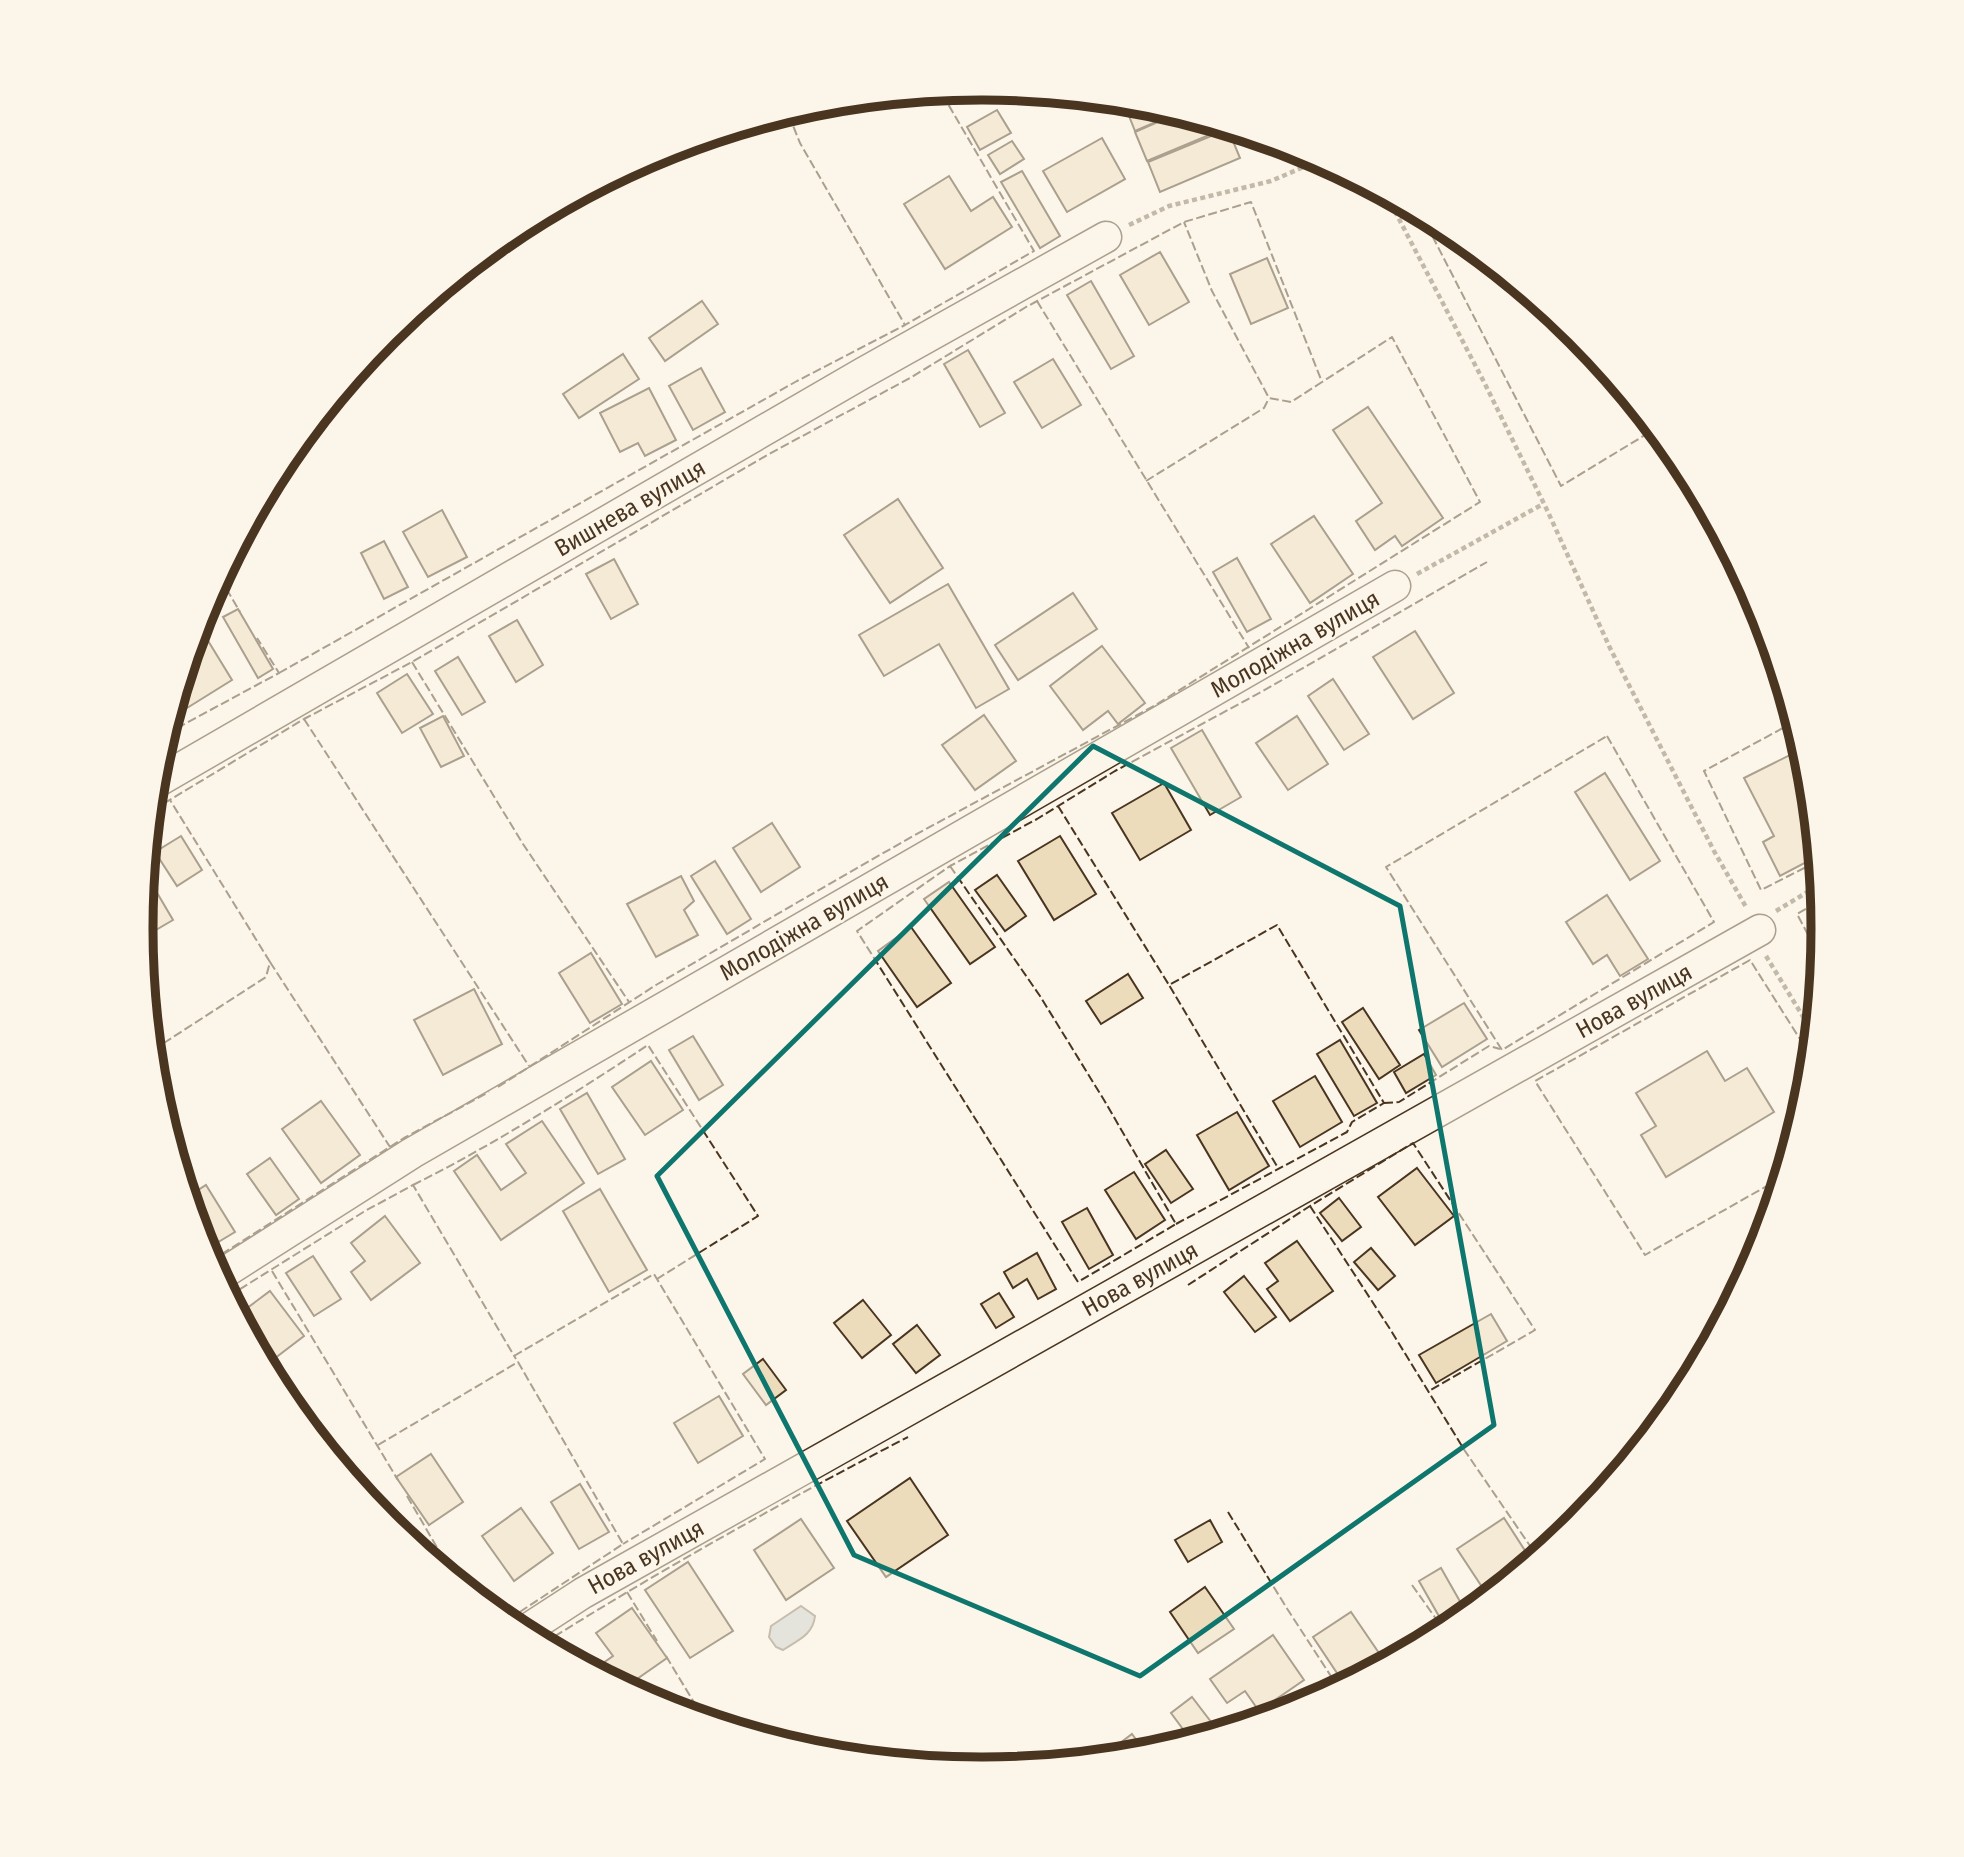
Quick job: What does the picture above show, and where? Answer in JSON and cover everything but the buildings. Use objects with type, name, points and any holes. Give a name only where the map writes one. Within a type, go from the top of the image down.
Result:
[{"type":"street","name":"Вишнева вулиця","points":[[168,776],[863,373],[1107,237]]},
{"type":"street","name":"Молодіжна вулиця","points":[[228,1271],[412,1153],[1395,586]]},
{"type":"street","name":"Нова вулиця","points":[[534,1625],[583,1593],[1760,930]]},
{"type":"path","points":[[1107,237],[1169,206],[1271,180],[1306,166]]},
{"type":"path","points":[[1394,210],[1485,384],[1610,648],[1714,851],[1760,930],[1762,951],[1805,1022]]},
{"type":"path","points":[[1395,586],[1543,504]]},
{"type":"path","points":[[1760,930],[1777,910],[1810,891]]},
{"type":"highlighted area","points":[[1093,746],[1400,906],[1494,1425],[1140,1676],[854,1555],[657,1176]]},
{"type":"shaded area","points":[[801,1606],[815,1616],[811,1628],[783,1650],[776,1647],[769,1637],[771,1626]]},
{"type":"fence","points":[[279,673],[797,381],[905,325],[1034,251],[946,101]]},
{"type":"fence","points":[[792,123],[800,143],[905,325]]},
{"type":"fence","points":[[1251,202],[1322,382],[1291,402],[1269,398],[1212,291],[1184,222],[1251,202]]},
{"type":"fence","points":[[163,804],[304,719],[412,662],[769,454],[910,378],[1026,307],[1184,222]]},
{"type":"fence","points":[[1430,232],[1561,486],[1646,434]]},
{"type":"fence","points":[[1037,301],[1249,648]]},
{"type":"fence","points":[[498,1087],[656,985],[798,902],[913,836],[1154,706],[1480,502],[1392,337],[1322,382]]},
{"type":"fence","points":[[1146,481],[1264,408],[1269,398]]},
{"type":"fence","points":[[950,866],[1040,996],[1176,1224],[1078,1282],[857,931],[950,866],[1487,562]]},
{"type":"fence","points":[[226,589],[240,612]]},
{"type":"fence","points":[[178,728],[279,673],[257,638]]},
{"type":"fence","points":[[412,662],[523,844],[629,1002]]},
{"type":"fence","points":[[304,719],[529,1066]]},
{"type":"fence","points":[[1786,726],[1704,771],[1761,890],[1808,866]]},
{"type":"fence","points":[[1607,736],[1714,922],[1502,1050],[1386,867],[1607,736]]},
{"type":"fence","points":[[161,1045],[266,977],[270,962],[170,800]]},
{"type":"fence","points":[[1058,806],[1169,985]]},
{"type":"fence","points":[[1810,907],[1797,914],[1811,939]]},
{"type":"fence","points":[[1176,1224],[1347,1132],[1352,1122],[1384,1103],[1277,925],[1169,985],[1278,1168]]},
{"type":"fence","points":[[1770,1184],[1645,1255],[1535,1081],[1750,960],[1803,1044]]},
{"type":"fence","points":[[270,962],[390,1147]]},
{"type":"fence","points":[[413,1185],[533,1118],[648,1045],[758,1216],[657,1279]]},
{"type":"fence","points":[[1384,1103],[1399,1102],[1489,1046],[1500,1049]]},
{"type":"fence","points":[[220,1255],[404,1138],[489,1092]]},
{"type":"fence","points":[[1188,1285],[1413,1143],[1535,1330],[1429,1391]]},
{"type":"fence","points":[[237,1291],[365,1211],[413,1185],[516,1359]]},
{"type":"fence","points":[[1310,1206],[1465,1451],[1532,1548]]},
{"type":"fence","points":[[272,1271],[398,1480]]},
{"type":"fence","points":[[514,1356],[654,1274],[765,1459],[623,1544]]},
{"type":"fence","points":[[378,1445],[518,1362],[623,1544],[517,1614]]},
{"type":"fence","points":[[554,1637],[724,1536],[908,1437]]},
{"type":"fence","points":[[407,1496],[443,1558]]},
{"type":"fence","points":[[1228,1512],[1333,1679]]},
{"type":"fence","points":[[1412,1585],[1437,1621]]},
{"type":"fence","points":[[627,1592],[657,1641]]},
{"type":"fence","points":[[666,1656],[696,1705]]}]
